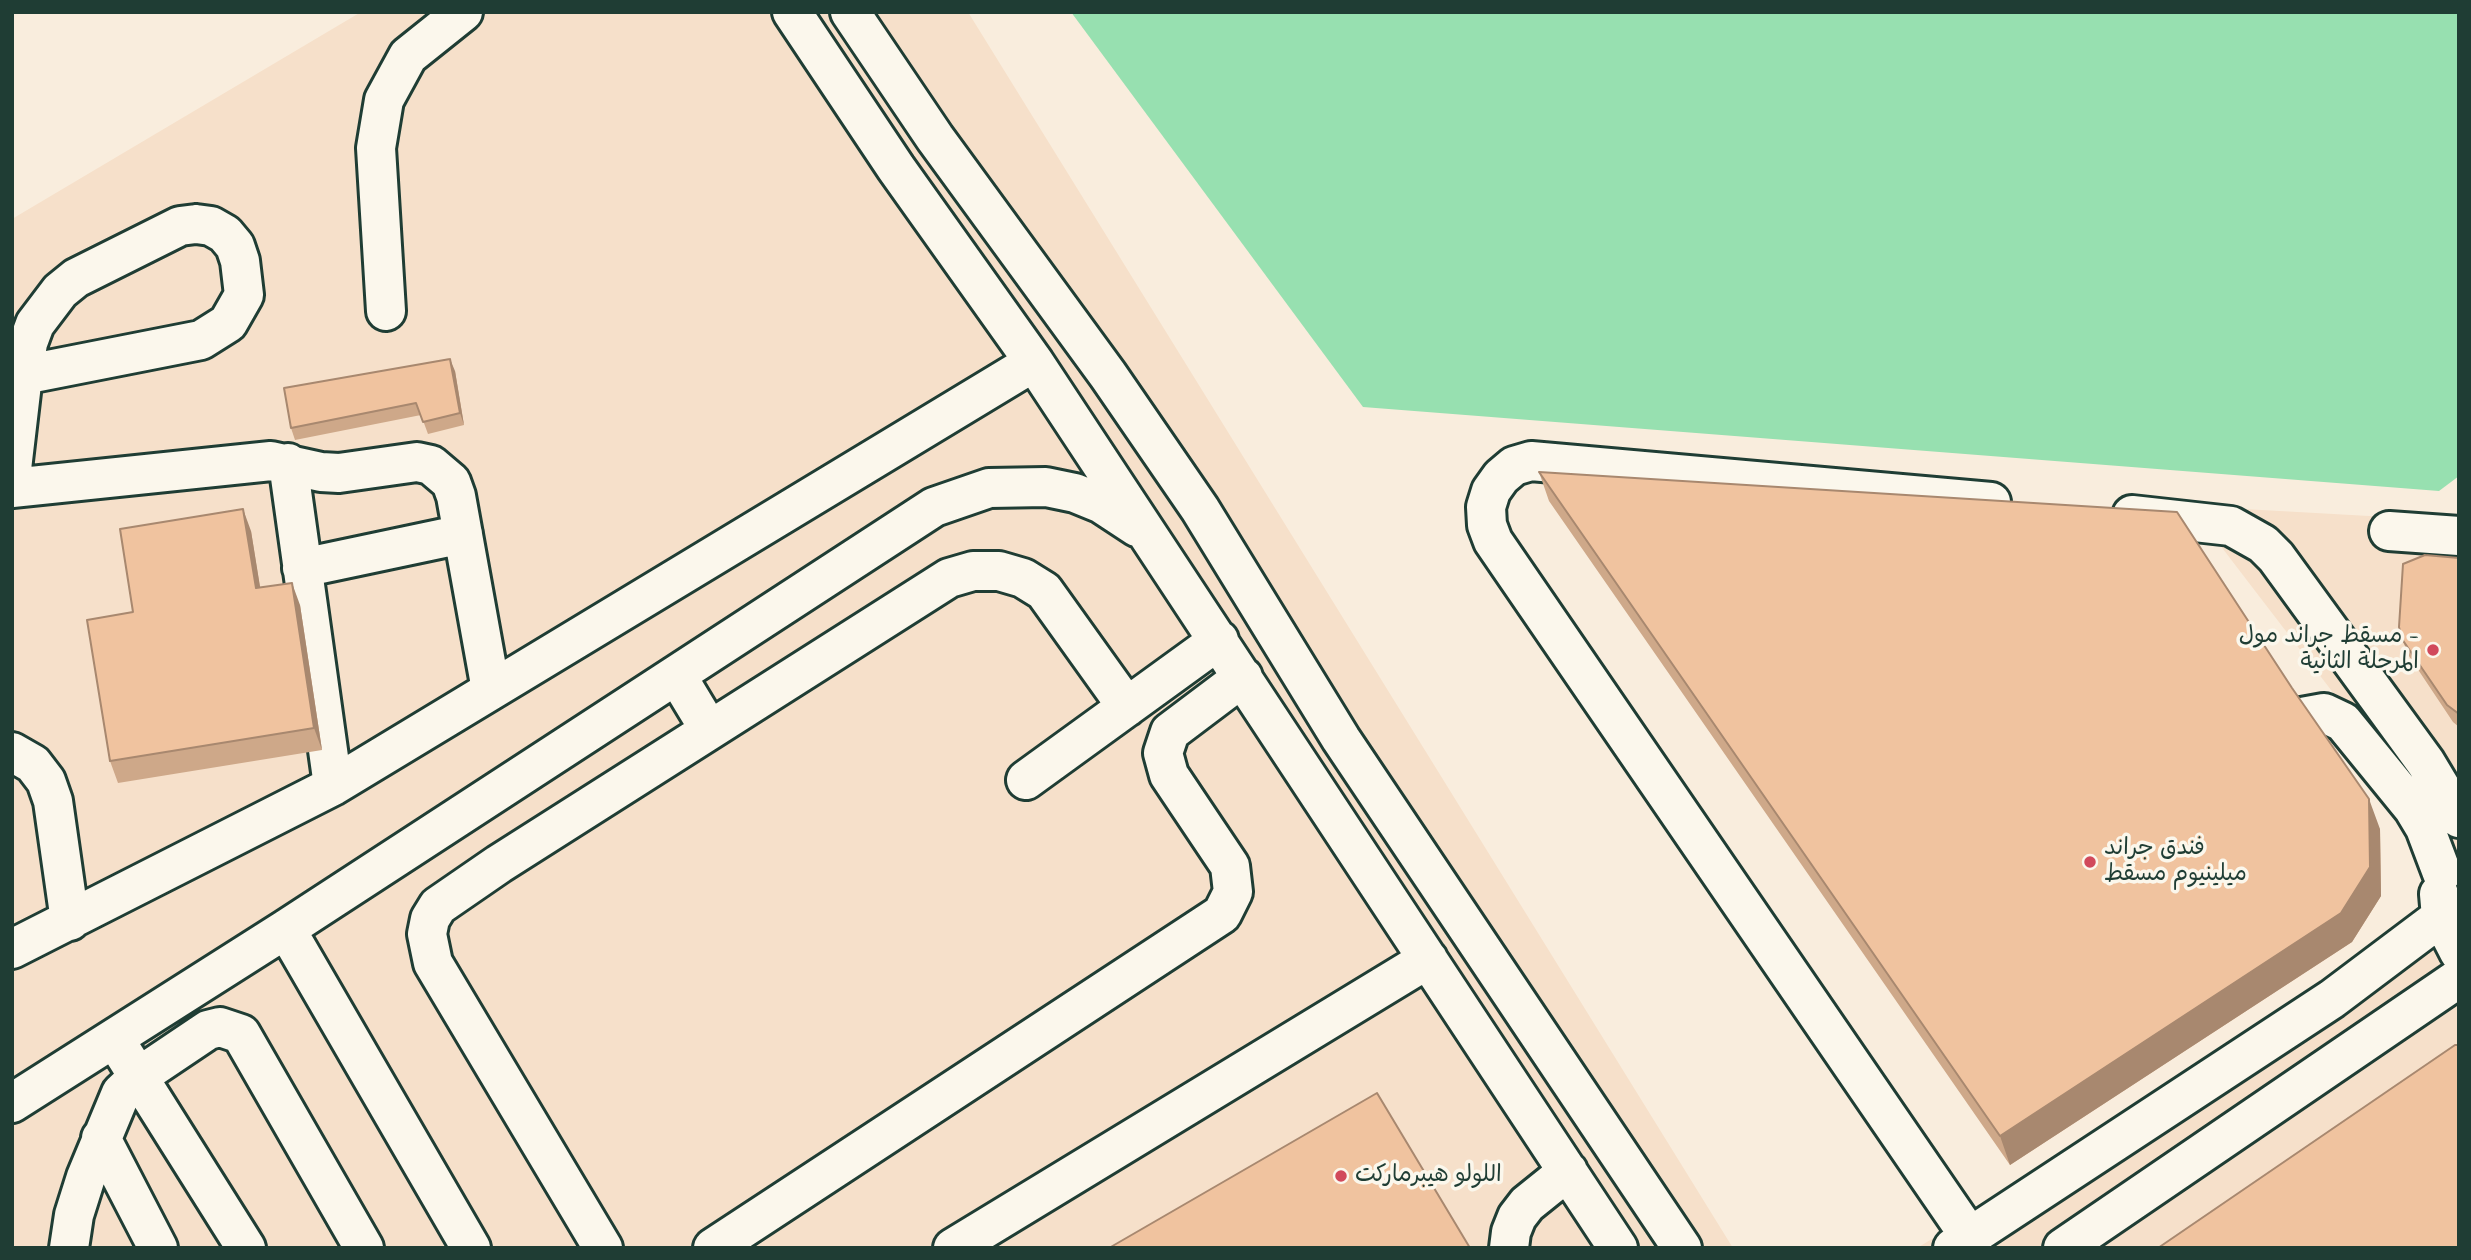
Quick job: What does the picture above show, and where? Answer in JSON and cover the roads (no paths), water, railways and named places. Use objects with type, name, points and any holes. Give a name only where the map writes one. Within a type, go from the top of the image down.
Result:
[{"type":"street","points":[[386,312],[376,148],[384,100],[408,57],[463,12]]},
{"type":"street","points":[[792,12],[896,167],[1034,362],[1618,1248]]},
{"type":"street","points":[[850,12],[935,138],[1108,374],[1200,509],[1341,739],[1682,1248]]},
{"type":"street","points":[[12,469],[23,375],[28,343],[46,306],[76,278],[180,226],[211,226],[225,234],[235,246],[244,295],[238,310],[215,333],[201,341],[23,375]]},
{"type":"street","points":[[12,949],[333,786],[1034,362]]},
{"type":"street","points":[[12,488],[271,461],[321,472],[339,473],[417,462],[431,465],[451,482],[491,690]]},
{"type":"street","points":[[2032,506],[1531,461],[1514,466],[1501,477],[1491,491],[1486,508],[1487,525],[1493,541],[1961,1242],[2332,999],[2441,917]]},
{"type":"street","points":[[288,463],[333,786]]},
{"type":"street","points":[[12,1103],[286,929],[934,507],[961,495],[1018,486],[1075,493],[1110,509],[1149,536]]},
{"type":"street","points":[[2102,512],[2231,526],[2263,544],[2276,557],[2426,763],[2459,818]]},
{"type":"street","points":[[2389,531],[2459,536]]},
{"type":"street","points":[[302,568],[463,534]]},
{"type":"street","points":[[603,1248],[433,963],[428,949],[430,919],[449,896],[948,578],[973,571],[999,571],[1023,578],[1044,591],[1127,707]]},
{"type":"street","points":[[1026,780],[1219,640]]},
{"type":"street","points":[[677,676],[709,729]]},
{"type":"street","points":[[713,1248],[1213,922],[1229,903],[1233,892],[1230,866],[1169,775],[1163,753],[1170,732],[1243,677]]},
{"type":"street","points":[[2302,717],[2324,713],[2343,722],[2413,808],[2430,839],[2442,873]]},
{"type":"street","points":[[12,752],[33,764],[46,781],[53,801],[70,920]]},
{"type":"street","points":[[2459,840],[2442,873],[2439,895],[2441,917],[2459,952]]},
{"type":"street","points":[[286,929],[471,1248]]},
{"type":"street","points":[[953,1248],[1428,959]]},
{"type":"street","points":[[2063,1248],[2459,978]]},
{"type":"street","points":[[69,1248],[74,1215],[101,1138],[129,1085],[208,1030],[220,1027],[241,1034],[363,1248]]},
{"type":"street","points":[[104,1044],[217,1248]]},
{"type":"street","points":[[129,1085],[246,1248]]},
{"type":"street","points":[[101,1138],[158,1248]]},
{"type":"street","points":[[1509,1248],[1517,1217],[1568,1171]]},
{"type":"place","name":"مسقط جراند مول - المرحلة الثانية","points":[[2433,650]]},
{"type":"place","name":"فندق جراند ميلينيوم مسقط","points":[[2090,862]]},
{"type":"place","name":"اللولو هيبرماركت","points":[[1341,1176]]}]
